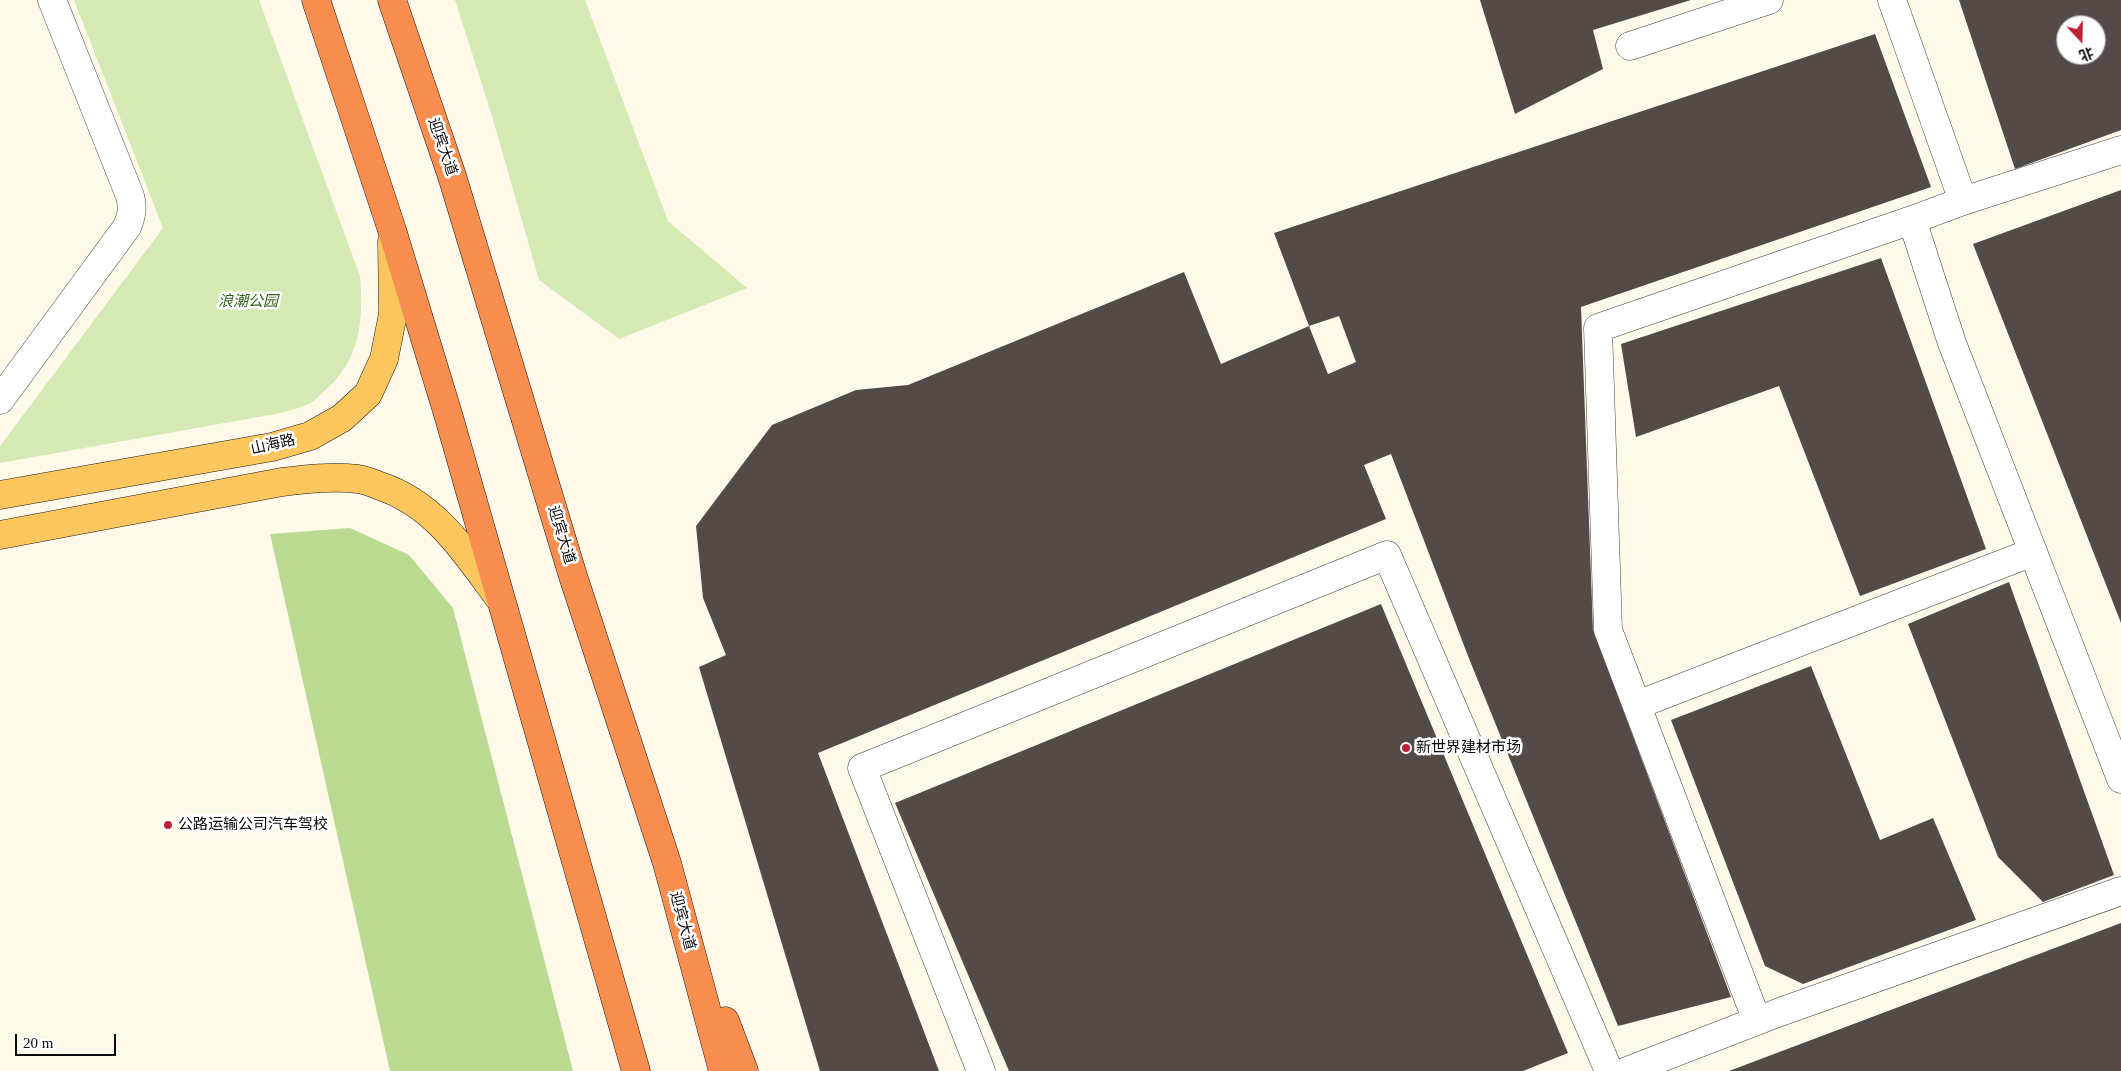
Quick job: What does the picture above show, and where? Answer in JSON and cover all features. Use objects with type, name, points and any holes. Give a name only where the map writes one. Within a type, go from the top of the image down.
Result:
[{"type":"highway","points":[[316,0],[392,230],[448,414],[499,598],[636,1071]]},
{"type":"highway","name":"迎宾大道","points":[[392,0],[452,176],[573,576],[667,864],[722,1071]]},
{"type":"highway","points":[[667,864],[744,1071]]},
{"type":"main road","name":"山海路","points":[[0,495],[272,447],[310,436],[342,418],[368,394],[384,359],[393,314],[392,230]]},
{"type":"main road","points":[[0,535],[282,482],[320,477],[360,479],[395,491],[426,510],[458,541],[499,598]]},
{"type":"street","points":[[0,400],[128,227],[132,216],[130,196],[52,0]]},
{"type":"street","points":[[1630,46],[1769,0]]},
{"type":"street","points":[[1892,0],[1963,200]]},
{"type":"street","points":[[1757,1021],[1608,630],[1598,328],[1912,220],[1963,200],[2121,150]]},
{"type":"street","points":[[1912,220],[1952,343],[2033,552],[2110,716],[2121,779]]},
{"type":"street","points":[[1637,705],[2033,552]]},
{"type":"street","points":[[981,1071],[862,768],[1387,555],[1609,1071]]},
{"type":"street","points":[[1633,1070],[1757,1021],[2121,891]]},
{"type":"green space","name":"浪潮公园","points":[[74,0],[259,0],[360,276],[360,325],[357,340],[345,368],[335,381],[307,405],[281,413],[0,463],[0,446],[163,228]]},
{"type":"green space","points":[[455,0],[585,0],[668,221],[747,288],[619,339],[539,280],[492,116]]},
{"type":"green space","points":[[350,528],[409,555],[453,608],[573,1071],[390,1071],[270,534]]},
{"type":"building","points":[[1480,0],[1691,0],[1593,30],[1603,69],[1515,114]]},
{"type":"building","points":[[1959,0],[2121,0],[2121,130],[2015,169]]},
{"type":"building","points":[[1875,34],[1931,187],[1581,307],[1593,630],[1731,997],[1618,1026],[1468,656],[1391,454],[1364,465],[1386,519],[818,753],[939,1071],[820,1071],[699,667],[726,655],[703,598],[696,526],[772,425],[856,390],[908,385],[1184,272],[1221,364],[1309,326],[1274,233]],"holes":[[[1339,316],[1356,362],[1328,374],[1309,326]]]},
{"type":"building","points":[[2121,190],[2121,623],[1973,244]]},
{"type":"building","points":[[1881,258],[1986,549],[1860,596],[1779,386],[1636,437],[1621,344]]},
{"type":"building","points":[[2009,582],[2114,875],[2043,902],[1998,857],[1908,624]]},
{"type":"building","points":[[1381,604],[1568,1053],[1523,1071],[1009,1071],[895,803]]},
{"type":"building","points":[[1811,666],[1880,840],[1933,818],[1976,920],[1803,984],[1765,966],[1671,720]]},
{"type":"building","points":[[2121,923],[2121,1071],[1729,1071]]},
{"type":"place","name":"新世界建材市场","points":[[1406,748]]},
{"type":"place","name":"公路运输公司汽车驾校","points":[[168,825]]}]
